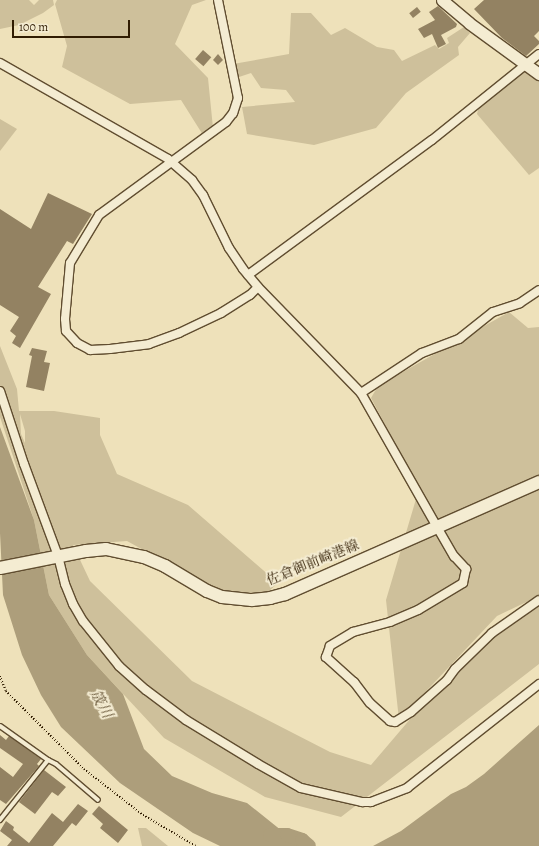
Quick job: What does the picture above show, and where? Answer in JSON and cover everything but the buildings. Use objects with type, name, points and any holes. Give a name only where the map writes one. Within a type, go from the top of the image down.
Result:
[{"type":"main road","name":"佐倉御前崎港線","points":[[0,568],[106,549],[144,557],[158,563],[207,591],[222,597],[252,600],[285,594],[539,482]]},
{"type":"street","points":[[218,0],[238,98],[233,113],[226,122],[99,215],[70,263],[64,319],[66,331],[77,344],[90,350],[110,350],[150,344],[179,333],[221,313],[250,296],[258,287]]},
{"type":"street","points":[[442,0],[469,23],[539,74]]},
{"type":"street","points":[[248,275],[432,140],[539,54]]},
{"type":"street","points":[[0,63],[172,162],[192,180],[202,195],[229,248],[248,275],[361,393],[454,556],[466,569],[464,583],[418,610],[390,622],[353,632],[330,646],[326,657],[354,682],[370,703],[390,722],[395,722],[411,712],[447,680],[455,669],[492,633],[539,600]]},
{"type":"street","points":[[361,393],[422,353],[459,339],[493,312],[520,303],[539,290]]},
{"type":"street","points":[[0,391],[65,584],[73,604],[83,621],[119,666],[146,690],[186,720],[258,764],[301,788],[362,802],[371,802],[407,788],[539,684]]},
{"type":"lane","points":[[0,726],[56,764],[98,800]]},
{"type":"lane","points":[[1,818],[48,760]]},
{"type":"path","points":[[0,676],[6,691],[84,769],[142,815],[196,846]]},
{"type":"shaded area","points":[[0,0],[29,0],[34,5],[39,0],[53,0],[54,5],[43,13],[19,25],[0,29]]},
{"type":"shaded area","points":[[57,0],[206,0],[192,5],[175,44],[208,78],[213,128],[203,135],[181,100],[130,104],[62,67],[67,46],[55,4]]},
{"type":"shaded area","points":[[291,13],[311,13],[331,35],[345,28],[377,47],[394,50],[402,61],[435,45],[439,49],[449,43],[447,38],[464,27],[470,33],[458,47],[459,55],[406,93],[376,128],[314,145],[247,134],[242,107],[295,102],[286,90],[261,88],[251,73],[239,77],[233,64],[289,54]]},
{"type":"shaded area","points":[[525,69],[539,80],[539,168],[529,175],[477,114],[479,106]]},
{"type":"shaded area","points":[[0,119],[17,129],[0,151]]},
{"type":"shaded area","points":[[509,312],[528,328],[539,327],[539,596],[497,616],[399,720],[386,600],[419,489],[371,398],[378,386]]},
{"type":"shaded area","points":[[0,346],[17,389],[19,411],[54,411],[100,418],[100,435],[117,474],[188,505],[278,583],[260,599],[218,591],[127,541],[73,545],[90,581],[192,681],[330,752],[371,765],[423,704],[496,629],[539,600],[539,664],[341,817],[265,797],[164,738],[87,655],[49,595],[34,520],[0,417]],"holes":[[[20,414],[25,431],[25,443],[21,434]]]},
{"type":"shaded area","points":[[138,828],[146,828],[168,846],[142,846]]},
{"type":"water","points":[[0,427],[34,520],[49,595],[87,655],[123,694],[144,749],[172,776],[212,793],[247,803],[287,835],[302,840],[309,846],[220,846],[193,833],[120,783],[61,727],[41,695],[22,655],[3,595],[0,533]]},
{"type":"water","points":[[539,725],[539,846],[373,846],[401,831],[451,794],[466,787],[484,774]]},
{"type":"waterway","name":"筬川","points":[[270,835],[287,835],[302,840],[309,846]]}]
